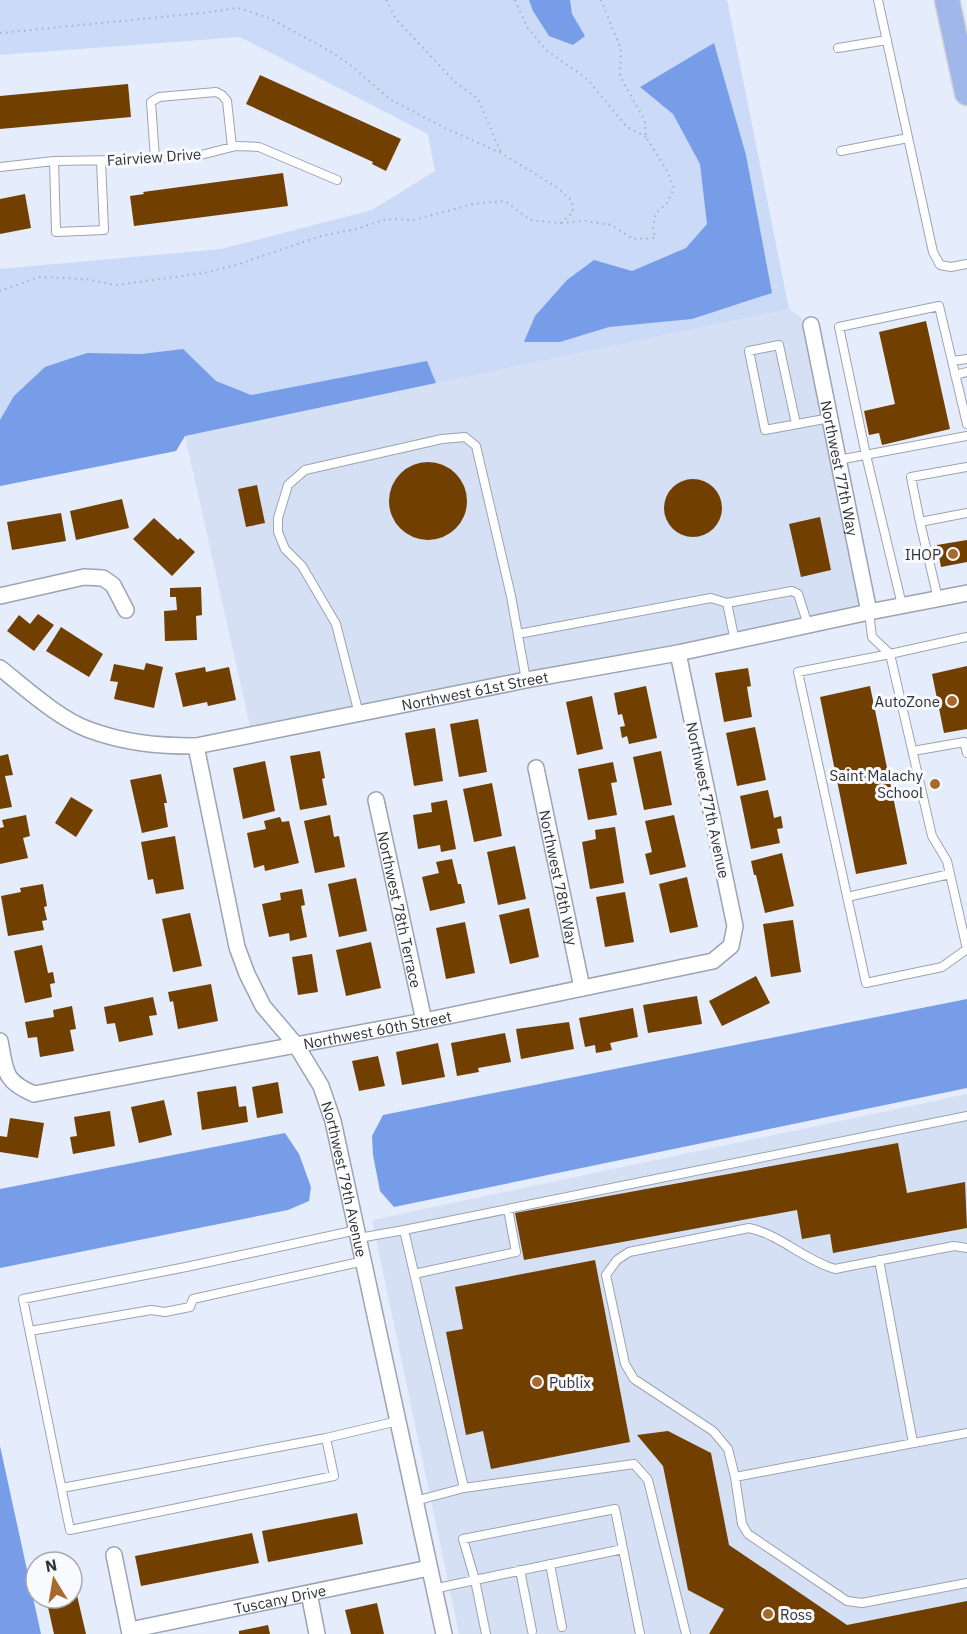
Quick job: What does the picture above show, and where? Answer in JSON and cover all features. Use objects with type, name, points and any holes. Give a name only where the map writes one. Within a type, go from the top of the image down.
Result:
[{"type":"main road","points":[[947,0],[967,93]]},
{"type":"street","name":"Northwest 77th Way","points":[[811,324],[869,612]]},
{"type":"street","points":[[0,596],[84,577],[103,578],[113,585],[126,610]]},
{"type":"street","name":"Northwest 61st Street","points":[[0,668],[51,707],[85,728],[125,740],[159,746],[196,746],[525,680],[678,653],[967,593]]},
{"type":"street","name":"Northwest 77th Avenue","points":[[678,653],[735,926],[731,946]]},
{"type":"street","name":"Northwest 79th Avenue","points":[[196,746],[237,947],[263,1006],[296,1045],[321,1086],[330,1112],[444,1634]]},
{"type":"street","name":"Northwest 78th Way","points":[[536,768],[582,988]]},
{"type":"street","name":"Northwest 78th Terrace","points":[[376,800],[424,1021]]},
{"type":"street","name":"Northwest 60th Street","points":[[0,1041],[7,1075],[18,1087],[34,1094],[424,1021],[714,961],[731,946]]},
{"type":"street","points":[[114,1555],[130,1632]]},
{"type":"street","name":"Tuscany Drive","points":[[130,1632],[429,1568]]},
{"type":"street","points":[[309,1593],[317,1634]]},
{"type":"lane","points":[[878,0],[933,252],[940,265],[951,267],[967,264]]},
{"type":"lane","points":[[838,48],[887,40]]},
{"type":"lane","points":[[154,158],[152,102],[159,97],[216,92],[222,95],[227,101],[232,147]]},
{"type":"lane","points":[[841,151],[908,138]]},
{"type":"lane","name":"Fairview Drive","points":[[0,167],[54,161],[197,156],[232,147],[259,147],[337,180]]},
{"type":"lane","points":[[54,161],[56,232],[104,230],[101,161]]},
{"type":"lane","points":[[902,606],[838,327],[939,306],[967,424]]},
{"type":"lane","points":[[796,424],[779,345],[749,351],[765,430],[830,418]]},
{"type":"lane","points":[[952,362],[967,358]]},
{"type":"lane","points":[[955,375],[967,372]]},
{"type":"lane","points":[[838,460],[967,436]]},
{"type":"lane","points":[[359,714],[336,624],[302,566],[285,549],[278,532],[278,518],[288,485],[305,470],[442,439],[465,437],[477,446],[500,543],[525,680]]},
{"type":"lane","points":[[938,599],[911,477],[967,467]]},
{"type":"lane","points":[[920,522],[967,513]]},
{"type":"lane","points":[[518,634],[711,598],[727,603],[792,591],[798,594],[808,625]]},
{"type":"lane","points":[[727,603],[735,641]]},
{"type":"lane","points":[[869,612],[872,637],[890,654],[932,836],[947,861],[967,949],[942,967],[866,983],[798,672],[890,654],[967,637]]},
{"type":"lane","points":[[913,751],[966,741],[967,753]]},
{"type":"lane","points":[[847,897],[950,874]]},
{"type":"lane","points":[[326,1438],[334,1476],[70,1530],[23,1299],[358,1234],[404,1230],[967,1116]]},
{"type":"lane","points":[[414,1275],[516,1252],[508,1209]]},
{"type":"lane","points":[[967,1248],[954,1246],[836,1269],[819,1264],[763,1231],[749,1228],[628,1252],[617,1260],[606,1275],[625,1364],[634,1379],[713,1431],[728,1449],[742,1524],[748,1534],[848,1601],[862,1603],[967,1583]]},
{"type":"lane","points":[[404,1230],[464,1488]]},
{"type":"lane","points":[[879,1260],[913,1443]]},
{"type":"lane","points":[[30,1331],[152,1310],[165,1312],[190,1307],[193,1299],[364,1261]]},
{"type":"lane","points":[[62,1488],[326,1438],[398,1421]]},
{"type":"lane","points":[[735,1477],[967,1433]]},
{"type":"lane","points":[[414,1501],[464,1488],[634,1464],[648,1480],[686,1634]]},
{"type":"lane","points":[[486,1634],[464,1539],[615,1509],[640,1634]]},
{"type":"lane","points":[[433,1589],[623,1550]]},
{"type":"lane","points":[[550,1564],[562,1627]]},
{"type":"lane","points":[[520,1570],[532,1631]]},
{"type":"path","points":[[386,0],[396,19],[455,82],[478,99],[501,153]]},
{"type":"path","points":[[515,0],[527,27],[546,50],[587,79],[627,128],[646,137]]},
{"type":"path","points":[[561,222],[586,221],[610,225],[633,239],[655,238],[653,226],[656,213],[667,202],[674,188],[666,168],[646,137],[645,121],[620,76],[621,50],[601,0]]},
{"type":"shaded area","points":[[0,0],[727,0],[789,309],[185,436],[176,451],[0,486],[0,269],[221,249],[372,210],[435,171],[428,134],[240,37],[0,55]]},
{"type":"shaded area","points":[[789,309],[811,325],[869,612],[252,735],[185,436]]},
{"type":"shaded area","points":[[967,1094],[967,1634],[459,1634],[372,1220]]},
{"type":"water","points":[[529,0],[570,0],[572,14],[585,36],[573,45],[549,36],[533,11]]},
{"type":"water","points":[[714,43],[746,155],[772,293],[692,319],[609,327],[560,342],[524,342],[535,316],[567,280],[594,260],[632,271],[686,248],[707,224],[700,164],[673,114],[640,87]]},
{"type":"water","points":[[183,349],[216,381],[251,395],[427,361],[436,383],[185,436],[176,451],[0,486],[0,420],[14,396],[45,367],[87,353],[142,354]]},
{"type":"water","points":[[967,999],[967,1088],[394,1207],[380,1191],[372,1136],[383,1115]]},
{"type":"water","points":[[285,1133],[299,1154],[311,1187],[309,1201],[288,1210],[0,1268],[0,1189]]},
{"type":"water","points":[[0,1446],[24,1556],[24,1610],[36,1610],[41,1634],[0,1634]]},
{"type":"building","points":[[260,75],[401,139],[386,171],[372,164],[373,162],[246,104]]},
{"type":"building","points":[[128,84],[131,117],[0,129],[0,96]]},
{"type":"building","points":[[283,173],[288,206],[134,226],[130,196],[144,194],[143,192]]},
{"type":"building","points":[[25,194],[31,228],[0,234],[0,199]]},
{"type":"building","points":[[926,321],[950,429],[882,445],[879,433],[869,435],[864,411],[895,404],[879,332]]},
{"type":"building","points":[[428,462],[443,465],[460,479],[467,501],[464,516],[450,533],[428,540],[413,537],[396,523],[389,501],[392,486],[406,469]]},
{"type":"building","points":[[693,479],[704,481],[717,492],[722,508],[720,519],[709,532],[693,537],[682,535],[669,524],[664,508],[666,497],[677,484]]},
{"type":"building","points":[[257,485],[265,523],[246,527],[238,489]]},
{"type":"building","points":[[122,499],[129,528],[76,540],[70,511]]},
{"type":"building","points":[[61,513],[66,541],[12,550],[7,522]]},
{"type":"building","points":[[820,517],[831,570],[801,577],[789,524]]},
{"type":"building","points":[[154,518],[195,552],[172,576],[133,539]]},
{"type":"building","name":"IHOP","points":[[967,540],[967,562],[941,567],[937,545]]},
{"type":"building","points":[[201,587],[202,615],[196,616],[197,640],[165,641],[164,611],[177,610],[176,597],[170,597],[170,588]]},
{"type":"building","points":[[38,614],[54,625],[34,651],[7,631],[19,615],[30,624]]},
{"type":"building","points":[[61,627],[103,654],[89,677],[46,651]]},
{"type":"building","points":[[146,663],[163,667],[154,708],[114,699],[118,682],[110,681],[114,664],[144,670]]},
{"type":"building","name":"AutoZone","points":[[967,666],[967,729],[944,733],[932,674]]},
{"type":"building","points":[[205,667],[206,672],[229,667],[236,700],[208,706],[207,702],[183,707],[175,673]]},
{"type":"building","points":[[748,668],[751,686],[747,687],[752,717],[724,722],[715,673]]},
{"type":"building","points":[[646,686],[657,738],[629,744],[627,736],[622,738],[620,727],[625,726],[622,714],[618,715],[614,693]]},
{"type":"building","points":[[870,686],[907,864],[856,874],[820,697]]},
{"type":"building","points":[[592,696],[603,749],[577,755],[566,702]]},
{"type":"building","points":[[478,719],[487,772],[459,777],[450,724]]},
{"type":"building","points":[[755,727],[766,780],[737,786],[726,733]]},
{"type":"building","points":[[435,728],[443,781],[414,786],[405,733]]},
{"type":"building","points":[[320,751],[327,805],[300,810],[290,756]]},
{"type":"building","points":[[661,751],[672,805],[644,810],[633,757]]},
{"type":"building","points":[[8,754],[13,775],[5,776],[12,807],[0,809],[0,756]]},
{"type":"building","points":[[265,761],[275,811],[243,819],[233,768]]},
{"type":"building","points":[[613,762],[617,782],[611,783],[617,815],[588,820],[578,769]]},
{"type":"building","points":[[161,774],[167,803],[164,803],[168,827],[142,833],[130,780]]},
{"type":"building","points":[[492,783],[502,836],[474,842],[463,789]]},
{"type":"building","points":[[768,790],[774,818],[781,816],[783,828],[777,829],[780,843],[751,849],[740,796]]},
{"type":"building","points":[[71,797],[93,810],[76,837],[55,823]]},
{"type":"building","points":[[447,800],[456,849],[441,852],[440,845],[418,849],[413,815],[432,812],[431,803]]},
{"type":"building","points":[[26,815],[30,836],[23,838],[28,858],[0,864],[0,828],[4,827],[2,820]]},
{"type":"building","points":[[330,815],[334,837],[339,836],[345,867],[315,873],[304,821]]},
{"type":"building","points":[[674,815],[686,867],[650,875],[645,854],[652,852],[645,821]]},
{"type":"building","points":[[280,817],[282,822],[289,821],[299,863],[265,871],[264,865],[254,868],[247,833],[266,829],[264,821]]},
{"type":"building","points":[[615,827],[624,883],[590,889],[582,842],[596,839],[595,830]]},
{"type":"building","points":[[175,836],[184,889],[156,894],[153,879],[148,880],[141,842]]},
{"type":"building","points":[[515,846],[526,899],[498,905],[487,852]]},
{"type":"building","points":[[782,853],[794,906],[765,913],[751,861]]},
{"type":"building","points":[[452,859],[465,903],[430,911],[422,877],[439,873],[436,862]]},
{"type":"building","points":[[687,877],[698,927],[670,933],[659,884]]},
{"type":"building","points":[[356,878],[367,931],[339,937],[328,884]]},
{"type":"building","points":[[43,884],[47,906],[44,907],[47,920],[42,921],[44,930],[8,936],[1,896],[21,892],[20,888]]},
{"type":"building","points":[[302,889],[305,905],[301,906],[307,937],[290,941],[289,933],[269,937],[262,904],[281,900],[280,893]]},
{"type":"building","points":[[625,892],[634,942],[605,947],[596,897]]},
{"type":"building","points":[[529,908],[539,957],[510,964],[499,915]]},
{"type":"building","points":[[190,913],[202,966],[173,972],[162,919]]},
{"type":"building","points":[[793,920],[801,972],[771,977],[763,924]]},
{"type":"building","points":[[465,922],[475,973],[446,979],[436,928]]},
{"type":"building","points":[[371,942],[381,988],[346,996],[336,950]]},
{"type":"building","points":[[42,945],[48,973],[53,972],[55,983],[50,984],[52,997],[25,1003],[14,951]]},
{"type":"building","points":[[312,954],[318,992],[298,995],[292,957]]},
{"type":"building","points":[[756,976],[770,1003],[722,1026],[709,1001]]},
{"type":"building","points":[[211,984],[218,1021],[178,1029],[173,1001],[170,1002],[168,992]]},
{"type":"building","points":[[697,996],[702,1024],[648,1033],[643,1005]]},
{"type":"building","points":[[153,997],[157,1015],[149,1016],[153,1035],[119,1042],[115,1023],[107,1024],[104,1007]]},
{"type":"building","points":[[72,1006],[76,1029],[70,1030],[74,1051],[40,1057],[37,1037],[28,1038],[25,1022],[54,1017],[53,1010]]},
{"type":"building","points":[[633,1008],[638,1037],[610,1043],[612,1050],[596,1053],[595,1045],[585,1047],[579,1018]]},
{"type":"building","points":[[569,1022],[574,1049],[521,1059],[516,1029]]},
{"type":"building","points":[[505,1033],[511,1062],[478,1068],[479,1072],[457,1076],[451,1043]]},
{"type":"building","points":[[438,1043],[445,1077],[402,1085],[396,1052]]},
{"type":"building","points":[[378,1056],[385,1086],[359,1091],[352,1061]]},
{"type":"building","points":[[278,1082],[283,1113],[257,1118],[252,1087]]},
{"type":"building","points":[[236,1086],[239,1107],[246,1106],[248,1122],[202,1130],[197,1092]]},
{"type":"building","points":[[164,1100],[172,1135],[139,1143],[131,1107]]},
{"type":"building","points":[[110,1111],[115,1146],[73,1154],[70,1137],[77,1136],[74,1117]]},
{"type":"building","points":[[10,1118],[44,1123],[38,1158],[0,1152],[0,1136],[7,1137]]},
{"type":"building","points":[[898,1143],[907,1193],[965,1182],[967,1228],[833,1253],[830,1234],[802,1239],[797,1210],[524,1260],[515,1213]]},
{"type":"building","name":"Publix","points":[[595,1260],[630,1442],[491,1469],[483,1431],[466,1435],[446,1332],[463,1329],[455,1287]]},
{"type":"building","points":[[668,1431],[711,1453],[729,1545],[847,1625],[967,1601],[967,1634],[709,1634],[724,1609],[688,1590],[663,1466],[637,1435]]},
{"type":"building","points":[[357,1513],[363,1544],[268,1562],[262,1531]]},
{"type":"building","points":[[252,1533],[259,1563],[141,1586],[135,1556]]},
{"type":"building","points":[[377,1603],[384,1634],[351,1634],[345,1610]]},
{"type":"building","points":[[49,1610],[80,1610],[86,1634],[54,1634]]},
{"type":"building","points":[[268,1625],[270,1634],[239,1634],[239,1631]]},
{"type":"place","name":"IHOP","points":[[953,554]]},
{"type":"place","name":"AutoZone","points":[[952,701]]},
{"type":"place","name":"Saint Malachy School","points":[[935,784]]},
{"type":"place","name":"Publix","points":[[537,1382]]},
{"type":"place","name":"Ross","points":[[768,1614]]}]
